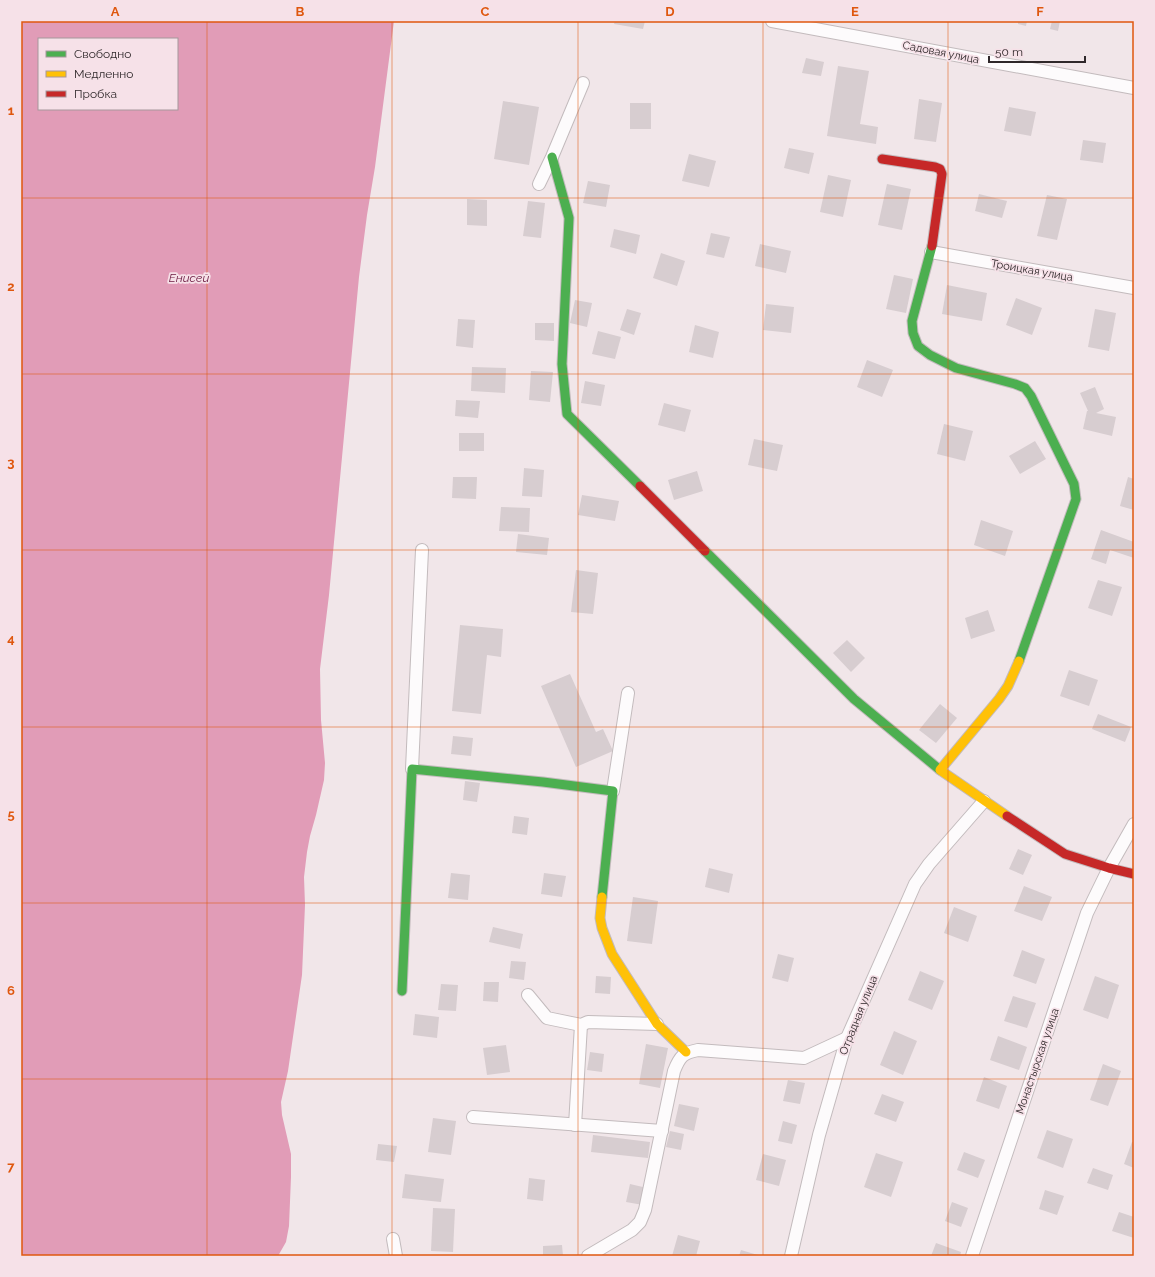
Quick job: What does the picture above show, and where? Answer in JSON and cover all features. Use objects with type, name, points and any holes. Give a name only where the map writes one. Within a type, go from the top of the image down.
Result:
[{"type":"street","name":"Садовая улица","points":[[772,21],[1134,88]]},
{"type":"street","points":[[538,184],[552,157],[583,83]]},
{"type":"street","points":[[552,157],[569,218],[562,364],[567,414],[854,699],[940,770],[1065,854],[1108,868],[1134,874]]},
{"type":"street","points":[[882,159],[935,167],[940,169],[942,174],[931,252],[912,321],[913,333],[918,346],[930,355],[956,368],[1025,388],[1031,396],[1074,484],[1076,499],[1017,667],[1008,686],[940,770]]},
{"type":"street","name":"Троицкая улица","points":[[931,252],[1134,288]]},
{"type":"street","points":[[402,991],[422,550]]},
{"type":"street","points":[[628,693],[613,791],[600,918],[602,928],[612,954],[657,1024],[686,1052]]},
{"type":"street","points":[[412,769],[543,782],[613,791]]},
{"type":"street","name":"Отрадная улица","points":[[791,1256],[818,1135],[847,1038],[914,884],[929,864],[984,801]]},
{"type":"street","name":"Монастырская улица","points":[[972,1256],[1087,913],[1108,868],[1134,824]]},
{"type":"street","points":[[528,995],[547,1018],[581,1025],[588,1022],[657,1024]]},
{"type":"street","points":[[575,1125],[581,1025]]},
{"type":"street","points":[[588,1256],[632,1230],[640,1222],[646,1210],[674,1071],[678,1061],[686,1052],[698,1050],[804,1058],[847,1038]]},
{"type":"street","points":[[473,1117],[662,1131]]},
{"type":"street","points":[[393,1239],[396,1256]]},
{"type":"water","name":"Енисей","points":[[21,21],[394,21],[359,277],[329,595],[320,669],[321,720],[325,763],[324,780],[307,852],[304,877],[305,905],[302,975],[288,1071],[281,1102],[282,1115],[291,1154],[291,1177],[289,1226],[286,1242],[278,1256],[21,1256]]},
{"type":"building","points":[[615,21],[645,21],[643,29],[614,24]]},
{"type":"building","points":[[1018,21],[1027,21],[1026,26],[1018,24]]},
{"type":"building","points":[[1052,21],[1060,21],[1058,31],[1050,29]]},
{"type":"building","points":[[806,58],[824,62],[821,76],[802,73]]},
{"type":"building","points":[[838,66],[869,71],[860,124],[878,127],[876,144],[827,136]]},
{"type":"building","points":[[919,99],[942,103],[936,142],[914,139]]},
{"type":"building","points":[[503,101],[539,107],[529,165],[494,159]]},
{"type":"building","points":[[630,103],[651,103],[651,129],[630,129]]},
{"type":"building","points":[[1009,107],[1036,112],[1031,136],[1004,131]]},
{"type":"building","points":[[1083,140],[1106,143],[1103,163],[1080,160]]},
{"type":"building","points":[[789,148],[814,153],[809,174],[784,168]]},
{"type":"building","points":[[689,154],[716,161],[709,187],[682,181]]},
{"type":"building","points":[[828,175],[851,180],[843,217],[820,212]]},
{"type":"building","points":[[588,181],[610,185],[606,207],[583,203]]},
{"type":"building","points":[[887,184],[911,189],[902,230],[878,225]]},
{"type":"building","points":[[979,194],[1007,201],[1002,218],[975,211]]},
{"type":"building","points":[[1047,195],[1067,199],[1057,240],[1037,236]]},
{"type":"building","points":[[467,199],[487,200],[487,226],[467,225]]},
{"type":"building","points":[[528,201],[545,203],[541,238],[523,236]]},
{"type":"building","points":[[614,229],[640,235],[636,254],[610,247]]},
{"type":"building","points":[[711,233],[730,237],[724,258],[706,254]]},
{"type":"building","points":[[760,244],[791,251],[786,273],[755,266]]},
{"type":"building","points":[[661,253],[685,261],[677,286],[653,278]]},
{"type":"building","points":[[894,275],[913,279],[906,313],[886,309]]},
{"type":"building","points":[[947,285],[987,293],[982,321],[942,314]]},
{"type":"building","points":[[1016,298],[1042,308],[1032,335],[1006,325]]},
{"type":"building","points":[[575,300],[592,303],[587,327],[570,323]]},
{"type":"building","points":[[766,304],[794,307],[791,333],[763,330]]},
{"type":"building","points":[[627,309],[641,313],[634,335],[620,330]]},
{"type":"building","points":[[1095,309],[1116,313],[1109,351],[1088,347]]},
{"type":"building","points":[[458,319],[475,320],[473,348],[456,346]]},
{"type":"building","points":[[535,323],[554,323],[554,341],[535,340]]},
{"type":"building","points":[[695,325],[719,332],[713,358],[689,352]]},
{"type":"building","points":[[598,331],[621,337],[615,359],[592,354]]},
{"type":"building","points":[[867,360],[893,370],[882,397],[857,387]]},
{"type":"building","points":[[472,367],[506,368],[505,393],[471,391]]},
{"type":"building","points":[[531,371],[553,372],[550,402],[529,400]]},
{"type":"building","points":[[585,381],[605,385],[601,406],[581,403]]},
{"type":"building","points":[[1095,387],[1104,409],[1096,413],[1116,417],[1112,436],[1083,429],[1088,411],[1080,393]]},
{"type":"building","points":[[456,400],[480,401],[478,418],[455,416]]},
{"type":"building","points":[[664,403],[691,410],[685,432],[658,425]]},
{"type":"building","points":[[944,424],[973,431],[965,461],[937,454]]},
{"type":"building","points":[[459,433],[484,433],[484,451],[459,451]]},
{"type":"building","points":[[754,439],[783,445],[777,471],[748,465]]},
{"type":"building","points":[[1035,441],[1046,459],[1020,474],[1009,456]]},
{"type":"building","points":[[524,468],[544,470],[542,497],[522,496]]},
{"type":"building","points":[[697,471],[703,491],[674,500],[668,480]]},
{"type":"building","points":[[453,477],[477,477],[476,499],[452,498]]},
{"type":"building","points":[[1128,477],[1134,479],[1134,510],[1120,506]]},
{"type":"building","points":[[582,495],[619,501],[615,521],[578,515]]},
{"type":"building","points":[[501,507],[530,508],[529,532],[499,531]]},
{"type":"building","points":[[981,520],[1013,531],[1005,556],[974,545]]},
{"type":"building","points":[[1101,530],[1134,542],[1134,558],[1110,550],[1106,564],[1091,559]]},
{"type":"building","points":[[518,534],[549,538],[547,555],[516,552]]},
{"type":"building","points":[[576,570],[598,573],[593,614],[571,612]]},
{"type":"building","points":[[1098,580],[1122,587],[1112,616],[1088,608]]},
{"type":"building","points":[[988,610],[995,631],[971,639],[965,618]]},
{"type":"building","points":[[460,625],[503,629],[501,657],[487,655],[481,714],[452,711]]},
{"type":"building","points":[[847,640],[865,658],[851,672],[833,653]]},
{"type":"building","points":[[1069,670],[1098,680],[1089,706],[1060,696]]},
{"type":"building","points":[[570,674],[596,732],[603,729],[613,751],[576,767],[541,686]]},
{"type":"building","points":[[940,704],[957,718],[936,743],[919,730]]},
{"type":"building","points":[[1098,714],[1131,727],[1125,742],[1092,729]]},
{"type":"building","points":[[453,736],[473,738],[471,756],[451,754]]},
{"type":"building","points":[[465,781],[480,783],[477,802],[463,800]]},
{"type":"building","points":[[514,816],[529,818],[527,835],[512,833]]},
{"type":"building","points":[[1018,849],[1032,855],[1023,875],[1009,869]]},
{"type":"building","points":[[709,868],[733,874],[729,893],[705,887]]},
{"type":"building","points":[[451,873],[470,875],[468,900],[448,898]]},
{"type":"building","points":[[544,873],[566,876],[562,897],[541,894]]},
{"type":"building","points":[[1024,886],[1052,897],[1042,921],[1014,911]]},
{"type":"building","points":[[633,897],[658,901],[652,944],[627,941]]},
{"type":"building","points":[[954,907],[977,916],[968,942],[944,933]]},
{"type":"building","points":[[493,927],[523,934],[520,949],[489,942]]},
{"type":"building","points":[[1022,950],[1045,959],[1036,984],[1013,976]]},
{"type":"building","points":[[778,954],[794,958],[788,982],[772,978]]},
{"type":"building","points":[[511,961],[526,962],[524,980],[509,978]]},
{"type":"building","points":[[920,971],[944,981],[932,1010],[908,1000]]},
{"type":"building","points":[[596,976],[611,977],[610,994],[595,993]]},
{"type":"building","points":[[1095,976],[1119,985],[1108,1019],[1083,1010]]},
{"type":"building","points":[[484,982],[499,982],[498,1002],[483,1001]]},
{"type":"building","points":[[441,984],[458,985],[456,1011],[438,1010]]},
{"type":"building","points":[[1013,996],[1036,1003],[1027,1028],[1004,1021]]},
{"type":"building","points":[[415,1014],[439,1017],[437,1038],[413,1035]]},
{"type":"building","points":[[894,1031],[917,1041],[903,1075],[880,1065]]},
{"type":"building","points":[[998,1036],[1027,1047],[1019,1070],[990,1060]]},
{"type":"building","points":[[646,1044],[668,1048],[660,1088],[639,1084]]},
{"type":"building","points":[[506,1045],[510,1072],[487,1075],[483,1048]]},
{"type":"building","points":[[590,1052],[604,1054],[602,1072],[587,1070]]},
{"type":"building","points":[[1103,1064],[1121,1071],[1108,1106],[1090,1100]]},
{"type":"building","points":[[984,1077],[1007,1086],[999,1109],[976,1101]]},
{"type":"building","points":[[788,1080],[805,1083],[800,1104],[783,1101]]},
{"type":"building","points":[[882,1094],[904,1102],[896,1122],[874,1114]]},
{"type":"building","points":[[679,1104],[699,1108],[694,1131],[674,1126]]},
{"type":"building","points":[[433,1118],[456,1121],[451,1155],[428,1152]]},
{"type":"building","points":[[783,1121],[797,1125],[792,1144],[778,1141]]},
{"type":"building","points":[[1047,1130],[1073,1139],[1063,1168],[1037,1158]]},
{"type":"building","points":[[670,1131],[684,1134],[681,1150],[666,1147]]},
{"type":"building","points":[[593,1135],[650,1142],[648,1158],[591,1152]]},
{"type":"building","points":[[1132,1142],[1134,1142],[1134,1168],[1124,1164]]},
{"type":"building","points":[[378,1144],[397,1146],[394,1162],[376,1160]]},
{"type":"building","points":[[964,1152],[985,1160],[978,1178],[957,1170]]},
{"type":"building","points":[[876,1153],[903,1162],[891,1197],[864,1187]]},
{"type":"building","points":[[763,1154],[786,1160],[779,1186],[756,1180]]},
{"type":"building","points":[[1093,1168],[1113,1175],[1108,1190],[1087,1183]]},
{"type":"building","points":[[405,1174],[444,1179],[441,1202],[402,1198]]},
{"type":"building","points":[[529,1178],[545,1180],[543,1201],[527,1199]]},
{"type":"building","points":[[630,1184],[647,1188],[643,1205],[626,1202]]},
{"type":"building","points":[[1045,1190],[1064,1196],[1057,1215],[1039,1209]]},
{"type":"building","points":[[952,1202],[968,1208],[961,1227],[945,1221]]},
{"type":"building","points":[[433,1208],[455,1209],[453,1252],[431,1251]]},
{"type":"building","points":[[1119,1212],[1134,1217],[1134,1238],[1112,1231]]},
{"type":"building","points":[[678,1235],[700,1241],[696,1256],[672,1256]]},
{"type":"building","points":[[936,1243],[961,1252],[960,1256],[931,1256]]},
{"type":"building","points":[[562,1245],[563,1256],[543,1256],[543,1246]]},
{"type":"building","points":[[741,1250],[761,1256],[739,1256]]},
{"type":"traffic: fast","points":[[552,157],[569,218],[562,364],[567,414],[640,486]]},
{"type":"traffic: fast","points":[[932,246],[912,321],[913,333],[918,346],[930,355],[956,368],[1025,388],[1031,396],[1074,484],[1076,499],[1019,661]]},
{"type":"traffic: fast","points":[[705,551],[854,699],[940,770]]},
{"type":"traffic: fast","points":[[402,991],[412,769],[543,782],[613,791],[602,897]]},
{"type":"traffic: slow","points":[[1007,816],[940,770],[999,699],[1008,686],[1019,661]]},
{"type":"traffic: slow","points":[[602,897],[600,918],[602,928],[612,954],[657,1024],[686,1052]]},
{"type":"traffic: jam","points":[[882,159],[940,169],[942,174],[932,246]]},
{"type":"traffic: jam","points":[[640,486],[705,551]]},
{"type":"traffic: jam","points":[[1007,816],[1065,854],[1134,874]]}]
